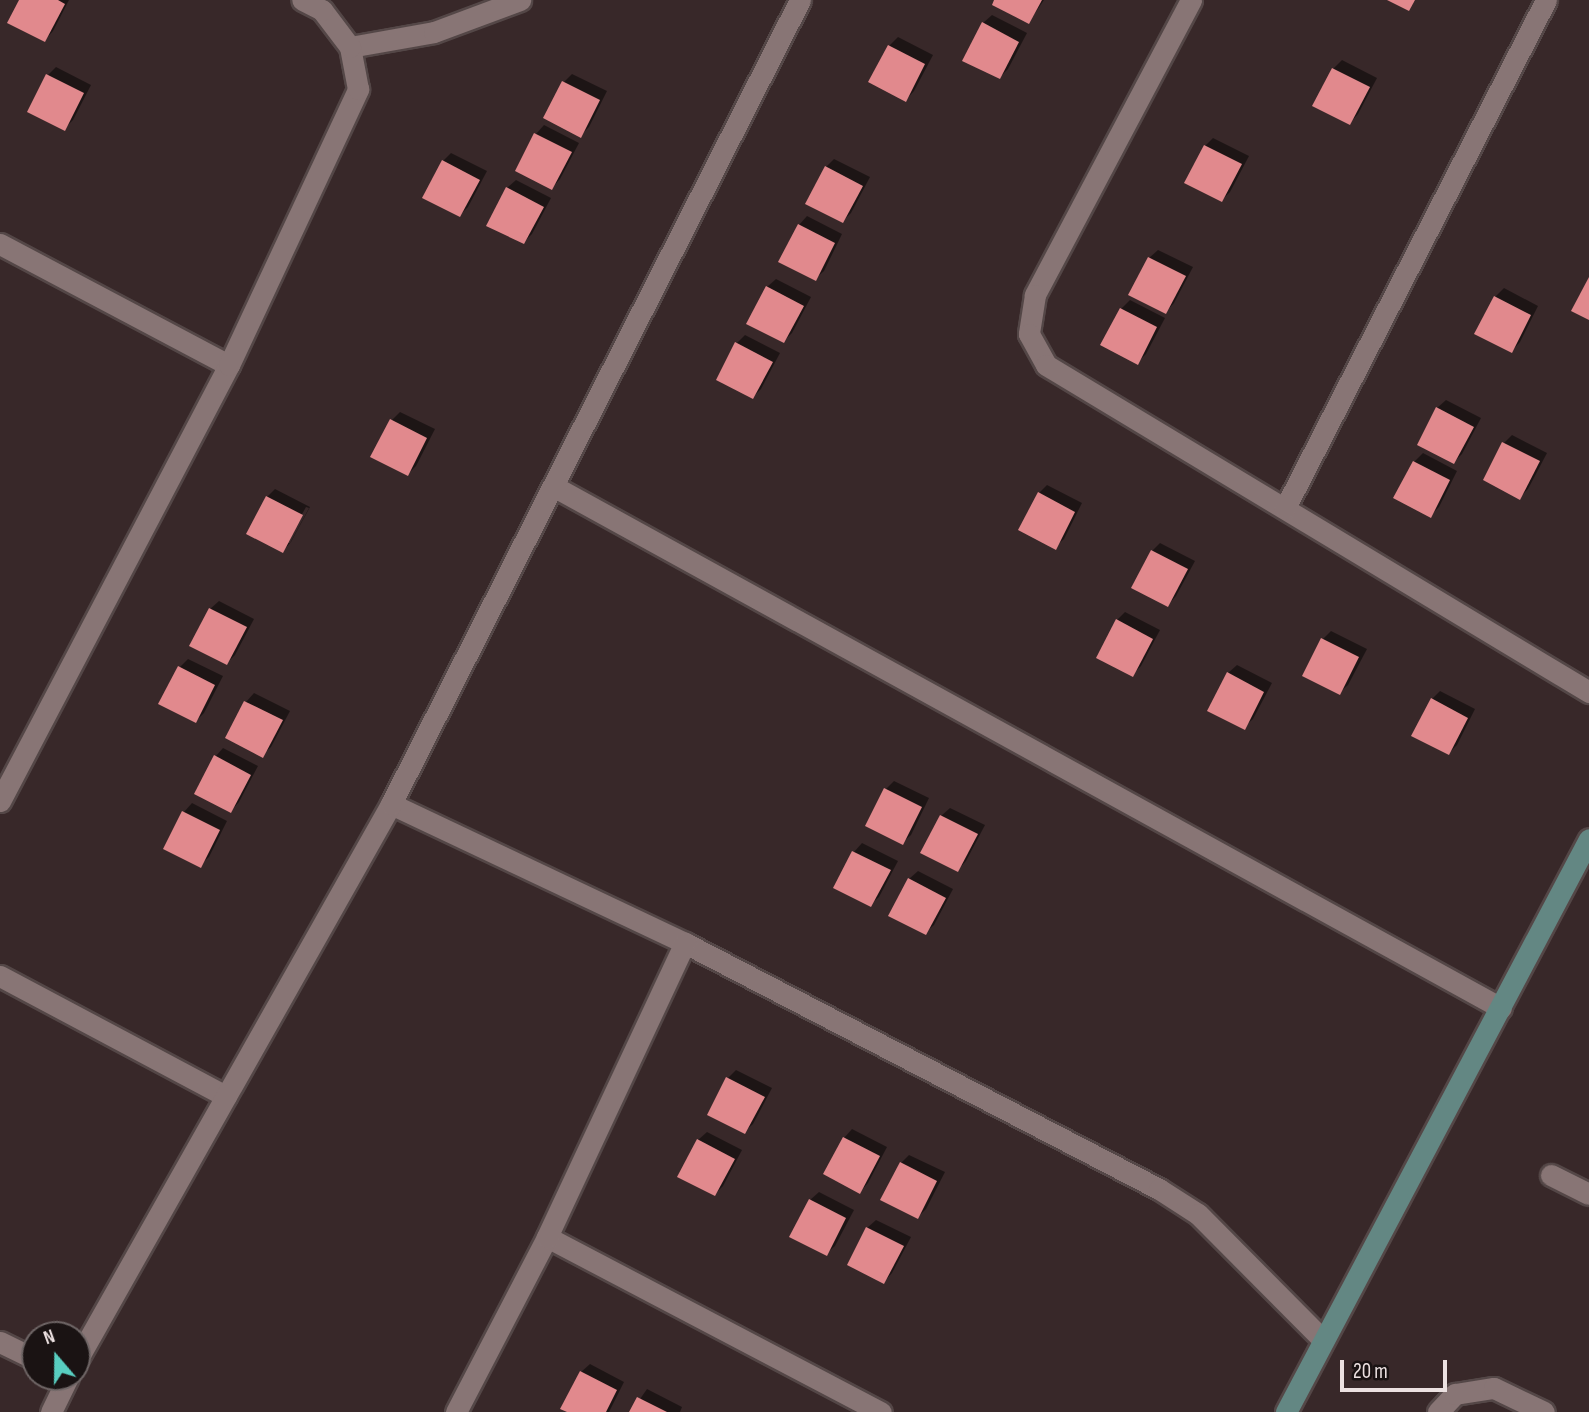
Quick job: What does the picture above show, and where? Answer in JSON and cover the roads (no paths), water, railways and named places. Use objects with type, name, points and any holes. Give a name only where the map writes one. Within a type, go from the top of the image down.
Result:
[{"type":"street","points":[[0,801],[229,365],[358,89],[349,47],[322,10],[302,0]]},
{"type":"street","points":[[349,47],[434,32],[520,0]]},
{"type":"street","points":[[91,1335],[391,804],[800,0]]},
{"type":"street","points":[[1191,0],[1035,295],[1029,334],[1046,365],[1589,692]]},
{"type":"street","points":[[1285,508],[1546,0]]},
{"type":"street","points":[[0,244],[229,365]]},
{"type":"street","points":[[553,486],[1501,1008]]},
{"type":"street","points":[[391,804],[685,943],[1159,1189],[1198,1214],[1323,1340]]},
{"type":"street","points":[[1286,1412],[1589,839]]},
{"type":"street","points":[[456,1412],[547,1237],[685,943]]},
{"type":"street","points":[[0,975],[226,1096]]},
{"type":"street","points":[[1551,1175],[1589,1194]]},
{"type":"street","points":[[547,1237],[881,1412]]},
{"type":"street","points":[[0,1342],[21,1352]]},
{"type":"street","points":[[1438,1412],[1455,1394],[1494,1388],[1544,1412]]},
{"type":"street","points":[[51,1412],[61,1391]]}]
